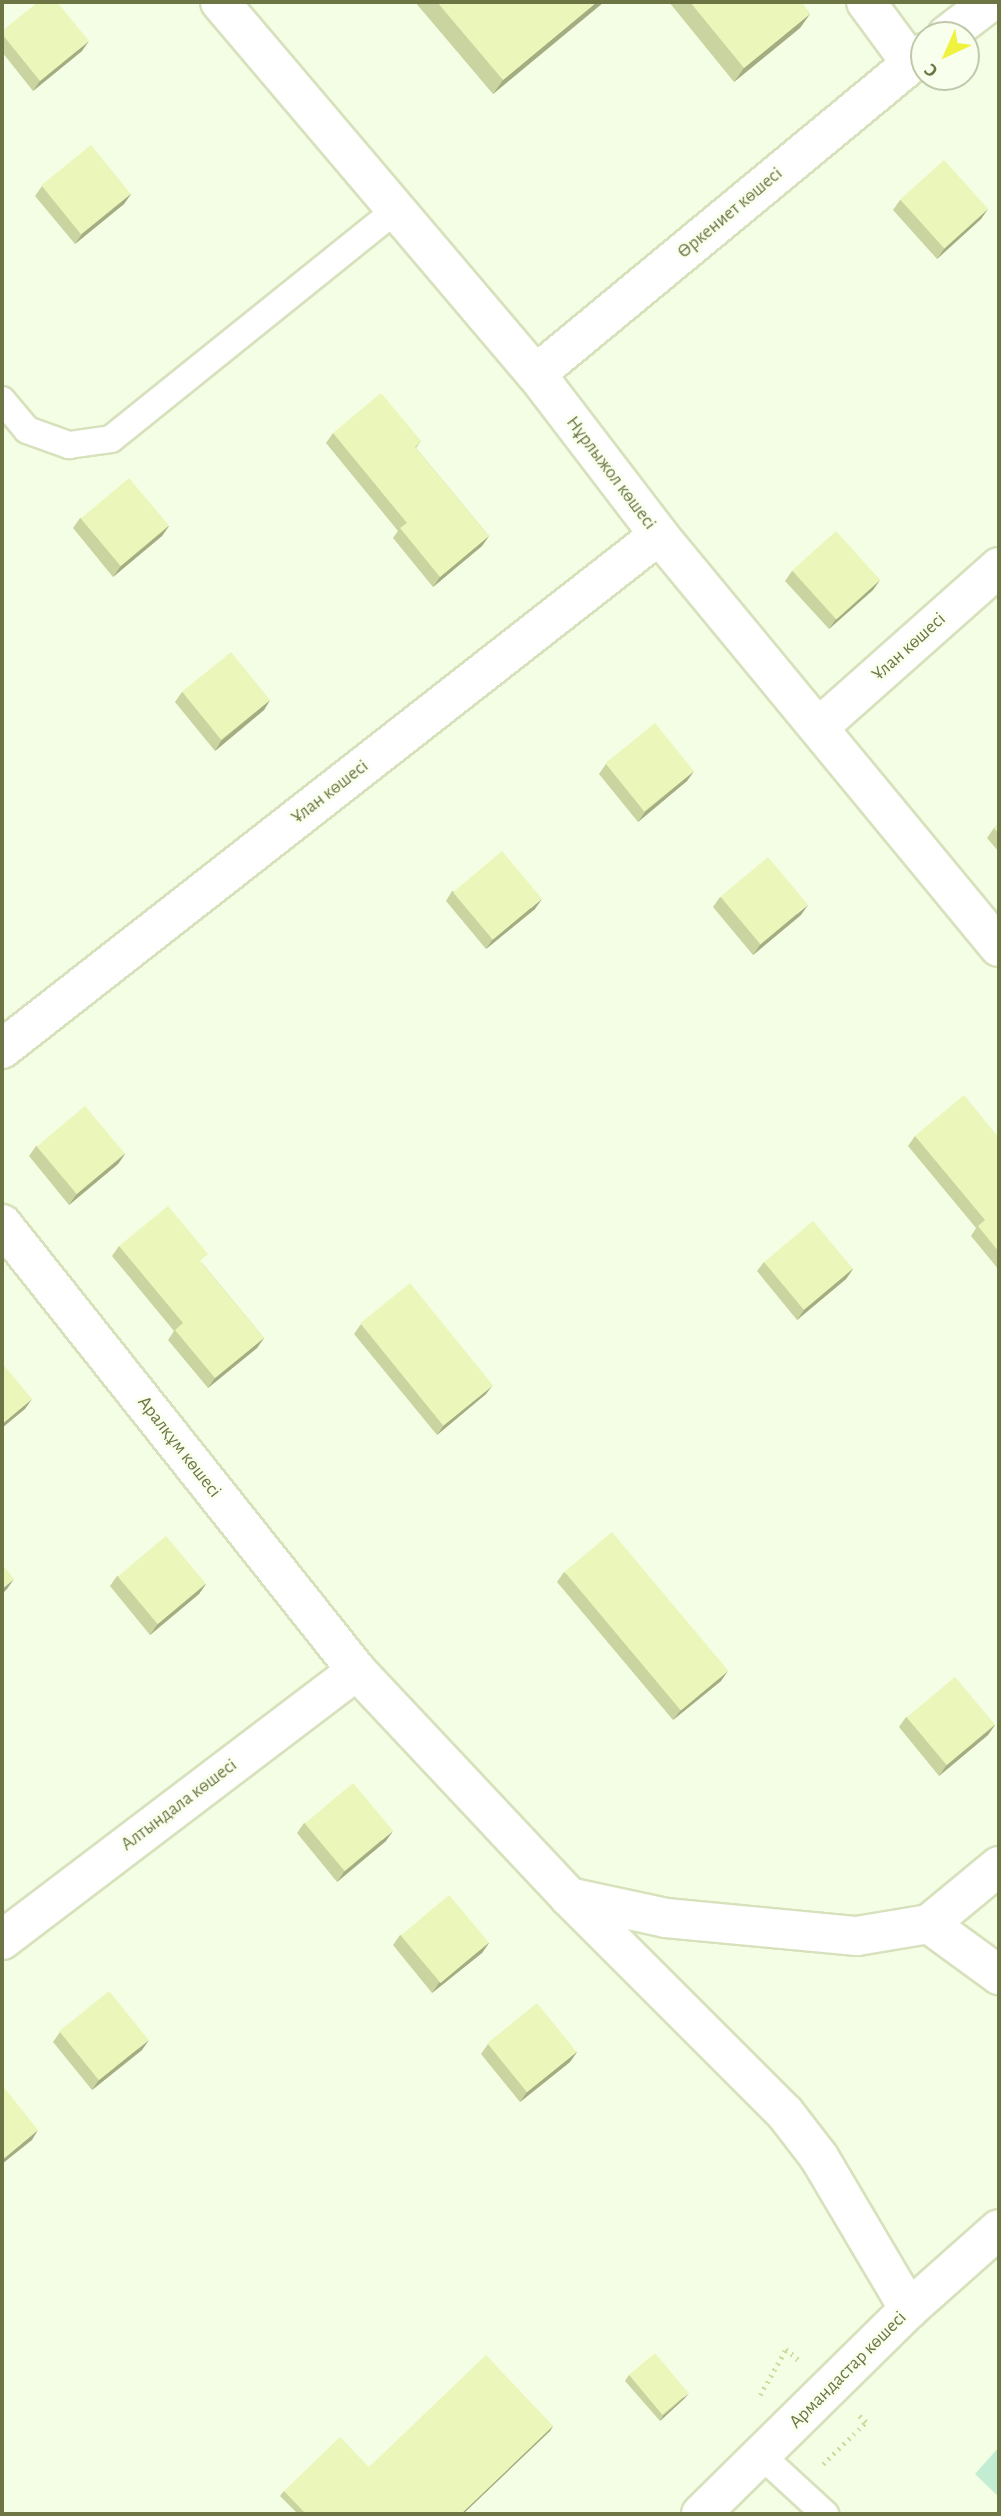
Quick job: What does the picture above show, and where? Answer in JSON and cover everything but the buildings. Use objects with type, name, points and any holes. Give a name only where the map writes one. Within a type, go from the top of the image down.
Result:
[{"type":"street","name":"Нұрлыжол көшесі","points":[[220,2],[536,374],[659,535],[999,947]]},
{"type":"street","points":[[866,2],[910,50]]},
{"type":"street","points":[[965,21],[990,2]]},
{"type":"street","name":"Өркениет көшесі","points":[[536,374],[910,64]]},
{"type":"street","name":"Ұлан көшесі","points":[[2,1049],[659,535]]},
{"type":"street","name":"Ұлан көшесі","points":[[819,727],[999,567]]},
{"type":"street","name":"Аралқұм көшесі","points":[[2,1224],[357,1671],[569,1897],[785,2113],[819,2157],[909,2309]]},
{"type":"street","name":"Алтындала көшесі","points":[[2,1940],[357,1671]]},
{"type":"street","points":[[569,1897],[666,1918],[857,1936],[929,1924],[999,1867]]},
{"type":"street","points":[[929,1924],[999,1975]]},
{"type":"street","name":"Армандастар көшесі","points":[[701,2514],[909,2309],[999,2229]]},
{"type":"lane","points":[[2,400],[27,430],[69,445],[111,439],[395,211]]},
{"type":"lane","points":[[762,2456],[825,2514]]},
{"type":"green space","points":[[999,2447],[999,2497],[975,2474]]}]
